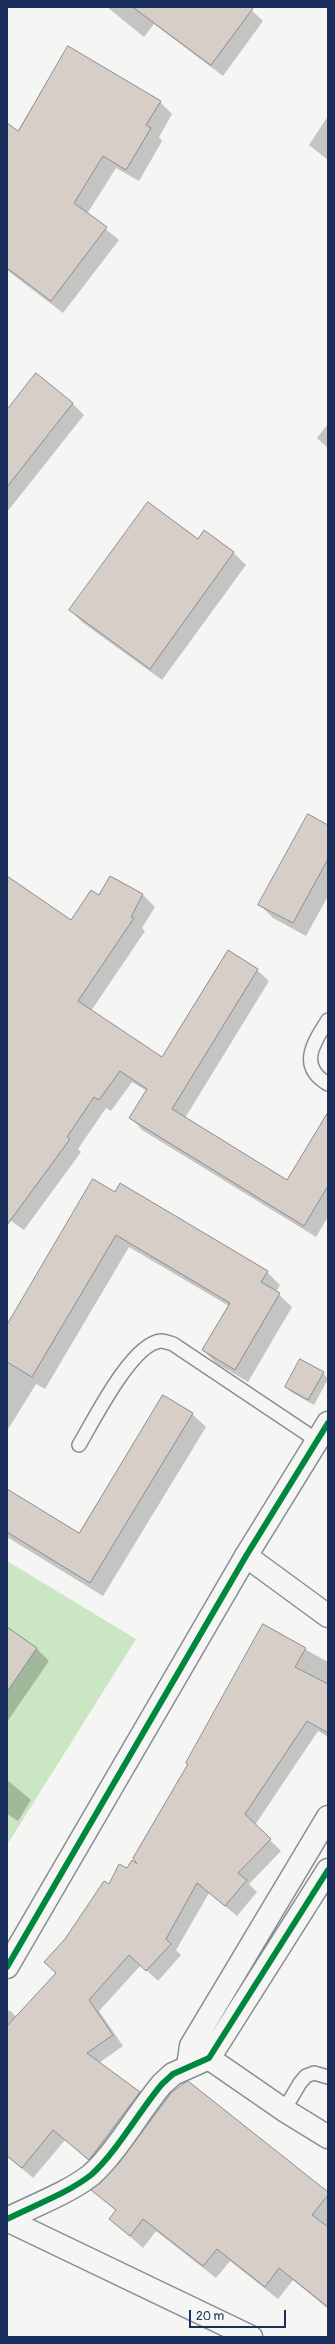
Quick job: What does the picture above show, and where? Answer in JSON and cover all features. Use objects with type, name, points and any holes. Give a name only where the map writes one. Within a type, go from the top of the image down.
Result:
[{"type":"street","points":[[7,1966],[246,1556],[323,1432]]},
{"type":"street","points":[[246,1556],[328,1616]]},
{"type":"street","points":[[7,2220],[91,2175],[162,2084],[190,2056],[328,1817]]},
{"type":"street","points":[[209,2058],[328,1870]]},
{"type":"street","points":[[190,2056],[209,2058],[284,2110],[328,2137]]},
{"type":"street","points":[[7,2220],[251,2337]]},
{"type":"lane","points":[[328,1020],[311,1049],[310,1058],[313,1070],[320,1079],[328,1084]]},
{"type":"lane","points":[[79,1445],[124,1370],[140,1351],[161,1341],[173,1344],[323,1432]]},
{"type":"lane","points":[[284,2110],[306,2076],[314,2072],[328,2077]]},
{"type":"green space","points":[[7,1561],[136,1639],[7,1845]]},
{"type":"building","points":[[133,7],[254,7],[211,65]]},
{"type":"building","points":[[68,46],[161,101],[146,125],[151,128],[126,170],[103,156],[74,203],[107,227],[51,301],[7,268],[7,123],[18,131]]},
{"type":"building","points":[[36,373],[73,403],[7,487],[7,410]]},
{"type":"building","points":[[148,502],[198,539],[204,530],[234,552],[150,669],[69,610]]},
{"type":"building","points":[[308,814],[328,825],[328,859],[293,923],[258,905]]},
{"type":"building","points":[[7,876],[71,920],[91,890],[99,895],[110,876],[143,894],[131,917],[134,918],[78,1001],[162,1057],[228,950],[258,969],[172,1109],[287,1180],[328,1112],[328,1186],[304,1226],[129,1118],[147,1089],[120,1071],[99,1100],[94,1097],[67,1137],[70,1139],[7,1225]]},
{"type":"building","points":[[93,1179],[115,1192],[120,1183],[268,1271],[261,1282],[280,1293],[235,1370],[202,1350],[230,1303],[116,1235],[32,1377],[7,1362],[7,1325]]},
{"type":"building","points":[[300,1359],[324,1372],[308,1400],[285,1387]]},
{"type":"building","points":[[163,1395],[193,1413],[90,1583],[7,1532],[7,1489],[79,1533]]},
{"type":"building","points":[[263,1624],[306,1648],[295,1667],[328,1684],[328,1733],[307,1721],[245,1814],[271,1839],[238,1873],[247,1880],[225,1906],[197,1883],[166,1939],[171,1944],[146,1971],[129,1955],[89,2000],[113,2035],[87,2053],[140,2092],[89,2160],[53,2130],[22,2168],[7,2156],[7,2026],[56,1973],[44,1962],[65,1939],[104,1881],[109,1884],[119,1864],[127,1868],[132,1860],[137,1864],[133,1858],[188,1764],[186,1763]]},
{"type":"building","points":[[7,1627],[37,1648],[7,1692]]},
{"type":"building","points":[[188,2081],[328,2192],[328,2195],[312,2215],[328,2227],[328,2307],[279,2268],[265,2287],[217,2249],[203,2266],[143,2219],[130,2236],[109,2219],[116,2210],[91,2190],[119,2163],[171,2093]]},
{"type":"cycle path","points":[[7,1967],[246,1556],[328,1423]]},
{"type":"cycle path","points":[[7,2219],[72,2188],[91,2175],[110,2155],[162,2084],[173,2074],[209,2058],[328,1870]]}]
